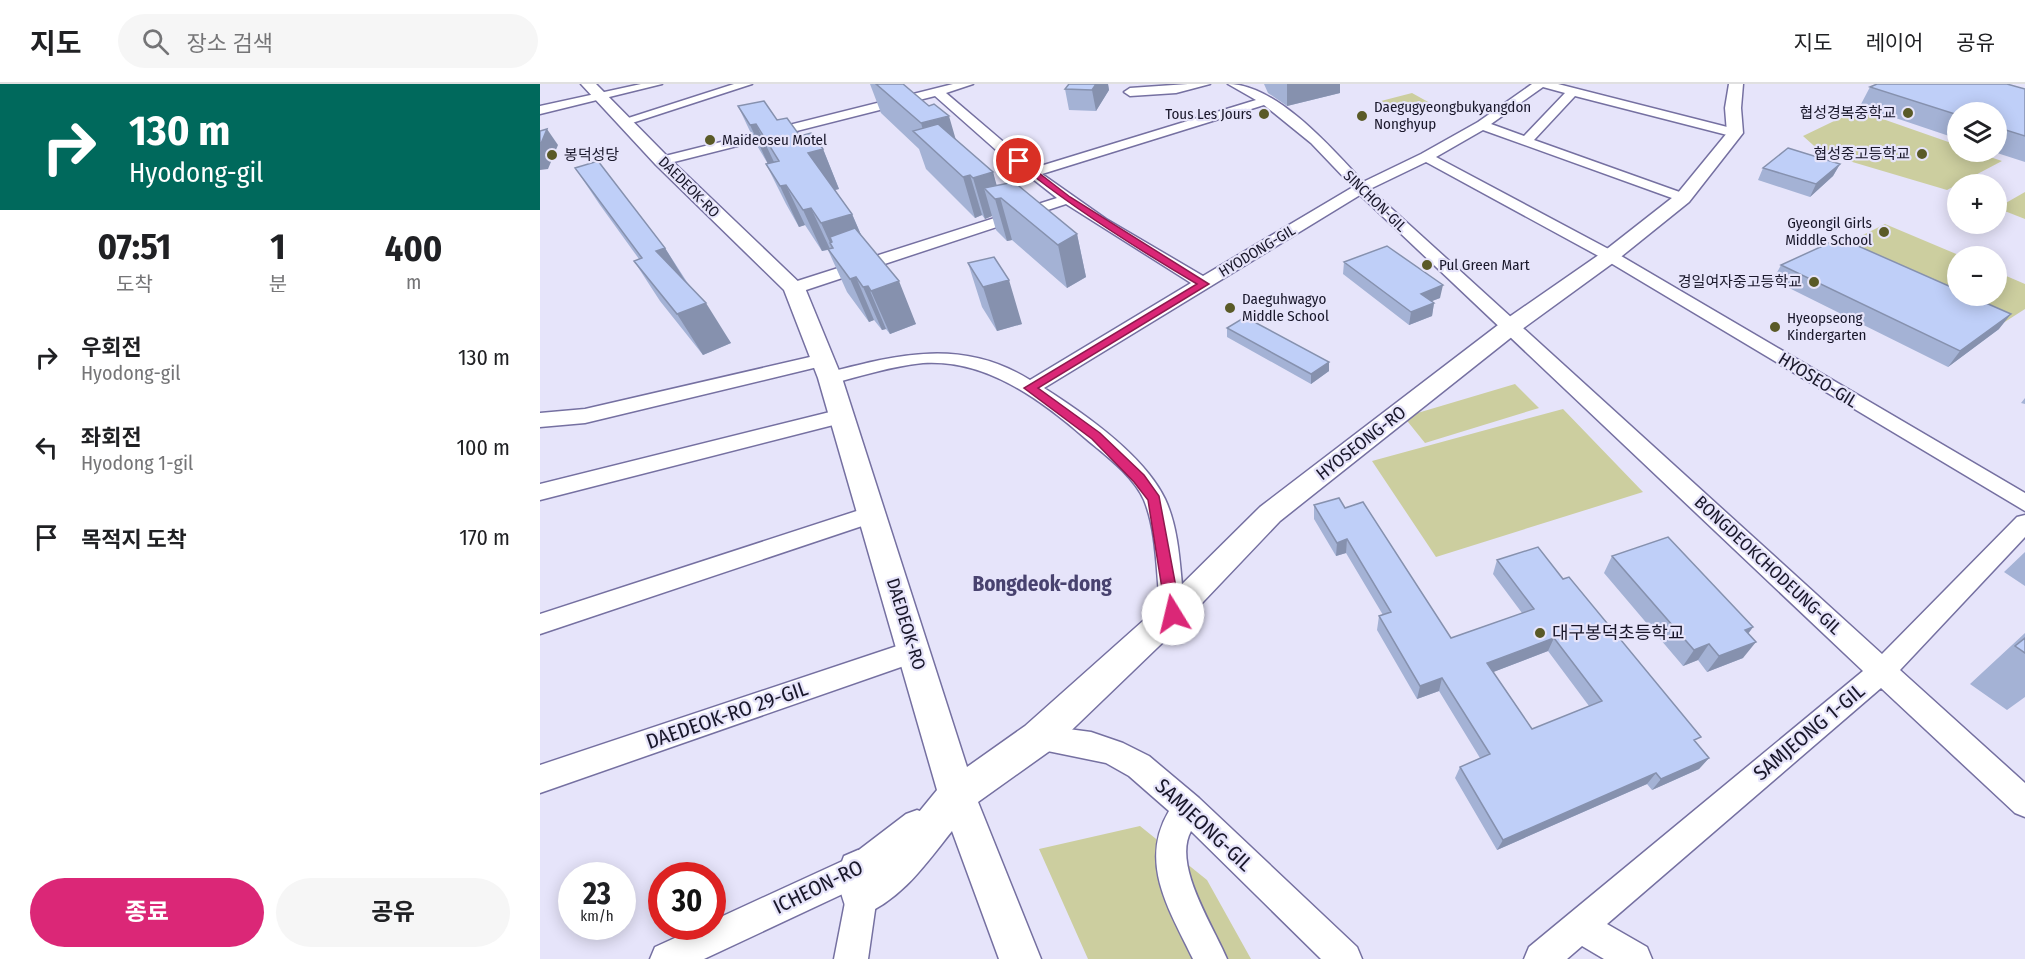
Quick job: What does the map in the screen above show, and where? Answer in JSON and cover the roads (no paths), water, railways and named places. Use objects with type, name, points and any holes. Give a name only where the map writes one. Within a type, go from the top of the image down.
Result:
[{"type":"main road","points":[[1735,133],[1733,108],[1736,84]]},
{"type":"main road","name":"DAEDEOK-RO","points":[[595,90],[662,161],[794,288],[842,416],[957,795],[1020,959]]},
{"type":"main road","name":"HYOSEONG-RO","points":[[860,883],[897,870],[957,795],[1038,738],[1173,614],[1270,514],[1510,327],[1610,256],[1683,198],[1735,133]]},
{"type":"street","points":[[540,110],[595,90],[656,84]]},
{"type":"street","points":[[625,121],[746,84]]},
{"type":"street","points":[[662,161],[967,84]]},
{"type":"street","points":[[1130,92],[1176,90],[1204,84]]},
{"type":"street","name":"HYODONG-GIL","points":[[1030,388],[1361,188],[1425,157],[1482,124],[1539,84]]},
{"type":"street","points":[[1544,84],[1735,133]]},
{"type":"street","name":"SINCHON-GIL","points":[[1239,85],[1295,122],[1361,188],[1510,327]]},
{"type":"street","points":[[1526,141],[1573,91]]},
{"type":"street","points":[[937,92],[976,128],[1067,199],[1119,234],[1204,284]]},
{"type":"street","points":[[1034,172],[1266,101]]},
{"type":"street","points":[[1482,124],[1683,198]]},
{"type":"street","points":[[1425,157],[1610,256]]},
{"type":"street","points":[[794,288],[1067,199]]},
{"type":"street","name":"HYOSEO-GIL","points":[[1610,256],[2025,503]]},
{"type":"street","name":"BONGDEOKCHODEUNG-GIL","points":[[1510,327],[2025,803]]},
{"type":"street","points":[[540,420],[585,416],[826,369],[910,359],[955,359],[1003,373],[1030,388],[1096,436],[1139,478],[1154,499],[1173,614]]},
{"type":"street","points":[[540,492],[842,416]]},
{"type":"street","points":[[540,624],[872,514]]},
{"type":"street","name":"SAMJEONG 1-GIL","points":[[1541,959],[1882,671],[2025,523]]},
{"type":"street","name":"DAEDEOK-RO 29-GIL","points":[[540,779],[915,651]]},
{"type":"street","name":"SAMJEONG-GIL","points":[[1038,738],[1091,745],[1113,752],[1139,766],[1188,808],[1345,959]]},
{"type":"street","points":[[1188,808],[1172,835],[1173,881],[1210,959]]},
{"type":"street","points":[[851,959],[860,883]]},
{"type":"street","name":"ICHEON-RO","points":[[667,959],[860,883]]},
{"type":"street","points":[[1580,926],[1635,959]]},
{"type":"place","name":"협성경복중학교","points":[[1908,113]]},
{"type":"place","name":"Tous Les Jours","points":[[1264,114]]},
{"type":"place","name":"Daegugyeongbukyangdon Nonghyup","points":[[1362,116]]},
{"type":"place","name":"Maideoseu Motel","points":[[710,140]]},
{"type":"place","name":"협성중고등학교","points":[[1922,154]]},
{"type":"place","name":"봉덕성당","points":[[552,155]]},
{"type":"place","name":"Gyeongil Girls Middle School","points":[[1884,232]]},
{"type":"place","name":"Pul Green Mart","points":[[1427,265]]},
{"type":"place","name":"경일여자중고등학교","points":[[1814,282]]},
{"type":"place","name":"Daeguhwagyo Middle School","points":[[1230,308]]},
{"type":"place","name":"Hyeopseong Kindergarten","points":[[1775,327]]},
{"type":"place","name":"대구봉덕초등학교","points":[[1540,633]]},
{"type":"district","name":"Bongdeok-dong","points":[[1042,584]]}]
